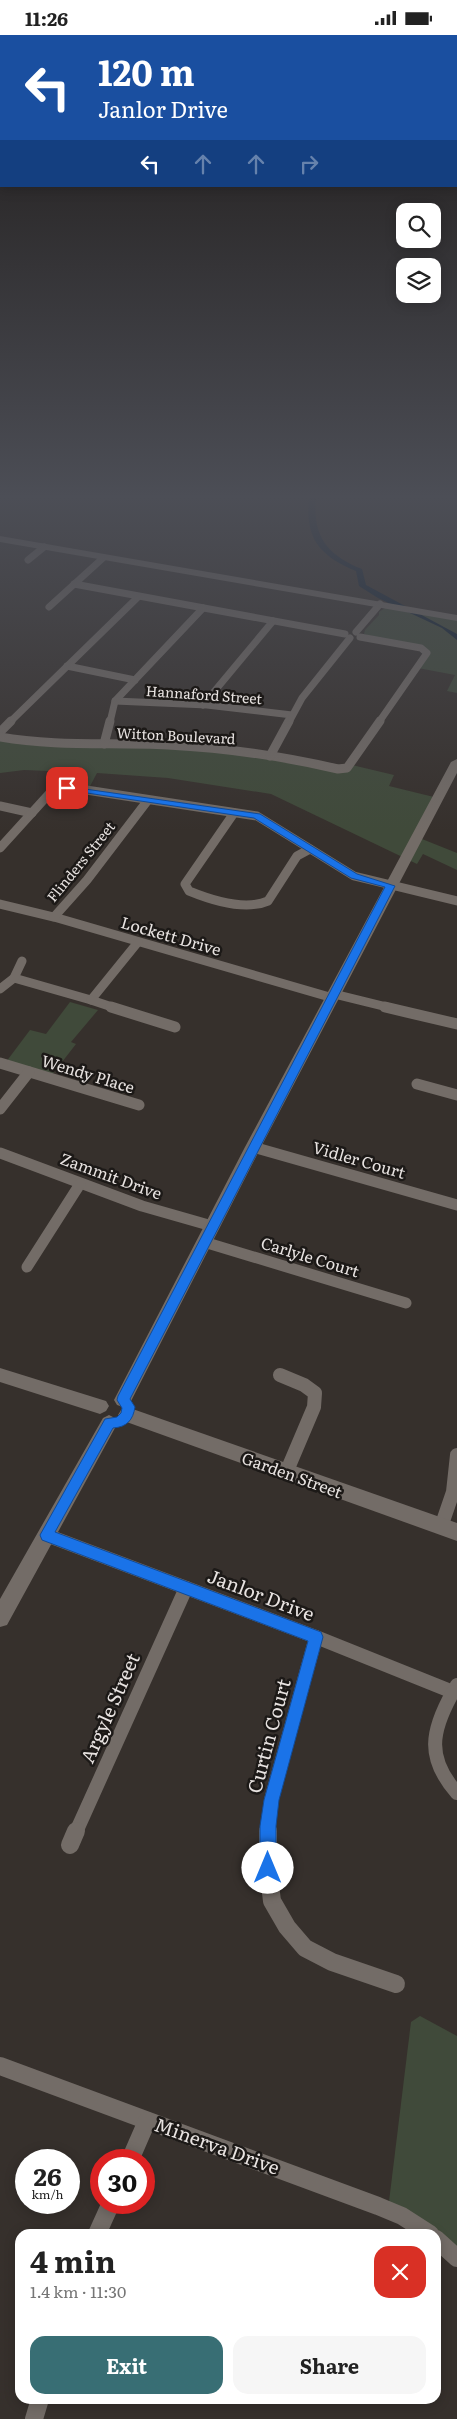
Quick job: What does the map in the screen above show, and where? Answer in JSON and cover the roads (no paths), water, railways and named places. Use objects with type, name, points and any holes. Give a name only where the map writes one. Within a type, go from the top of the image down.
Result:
[{"type":"street","points":[[0,733],[126,608]]},
{"type":"street","points":[[104,744],[115,701],[203,608]]},
{"type":"street","points":[[204,608],[347,636],[358,634],[377,608]]},
{"type":"street","points":[[405,608],[457,617]]},
{"type":"street","points":[[203,705],[274,621]]},
{"type":"street","name":"Witton Boulevard","points":[[0,737],[33,744],[168,745],[270,757],[338,769],[349,768],[427,653],[421,648],[358,634]]},
{"type":"street","points":[[270,757],[292,715],[311,685],[347,636]]},
{"type":"street","points":[[67,666],[135,680]]},
{"type":"street","name":"Hannaford Street","points":[[115,701],[203,705],[292,715]]},
{"type":"street","points":[[0,1375],[105,1414],[120,1422],[212,1226],[390,886],[457,763]]},
{"type":"street","points":[[0,848],[54,791],[67,788],[262,818],[354,876],[457,901]]},
{"type":"street","name":"Flinders Street","points":[[54,917],[87,880],[148,800]]},
{"type":"street","points":[[0,807],[32,813]]},
{"type":"street","points":[[234,813],[187,881],[188,891],[242,904],[264,905],[297,856],[310,849]]},
{"type":"street","name":"Lockett Drive","points":[[0,904],[54,917],[333,996],[457,1024]]},
{"type":"street","points":[[91,1000],[138,942]]},
{"type":"street","points":[[0,989],[14,978],[22,961]]},
{"type":"street","points":[[14,978],[175,1027]]},
{"type":"street","name":"Wendy Place","points":[[0,1063],[139,1105]]},
{"type":"street","name":"Wendy Place","points":[[0,1109],[29,1072]]},
{"type":"street","points":[[417,1084],[457,1095]]},
{"type":"street","name":"Vidler Court","points":[[253,1147],[457,1205]]},
{"type":"street","name":"Zammit Drive","points":[[0,1153],[142,1206],[212,1226]]},
{"type":"street","points":[[27,1267],[80,1183]]},
{"type":"street","name":"Carlyle Court","points":[[204,1242],[406,1303]]},
{"type":"street","points":[[280,1375],[304,1385],[315,1393],[314,1407],[286,1473]]},
{"type":"street","name":"Garden Street","points":[[125,1408],[286,1473],[449,1530]]},
{"type":"street","points":[[0,1618],[46,1535],[105,1414]]},
{"type":"street","points":[[449,1530],[457,1455]]},
{"type":"street","name":"Janlor Drive","points":[[46,1535],[455,1688]]},
{"type":"street","name":"Argyle Street","points":[[70,1845],[186,1588]]},
{"type":"street","name":"Curtin Court","points":[[316,1637],[272,1800],[268,1826],[268,1868],[272,1901],[287,1927],[305,1948],[332,1962],[396,1984]]},
{"type":"street","points":[[455,1688],[441,1713],[435,1736],[435,1757],[444,1780],[457,1793]]},
{"type":"street","name":"Minerva Drive","points":[[0,2066],[378,2206],[402,2216],[422,2229]]},
{"type":"street","points":[[135,2149],[147,2121]]},
{"type":"street","points":[[99,2229],[106,2214]]},
{"type":"street","points":[[441,2244],[457,2258]]},
{"type":"street","points":[[34,2419],[38,2404]]},
{"type":"water","points":[[400,608],[409,608],[457,634],[457,640],[442,628]]}]
